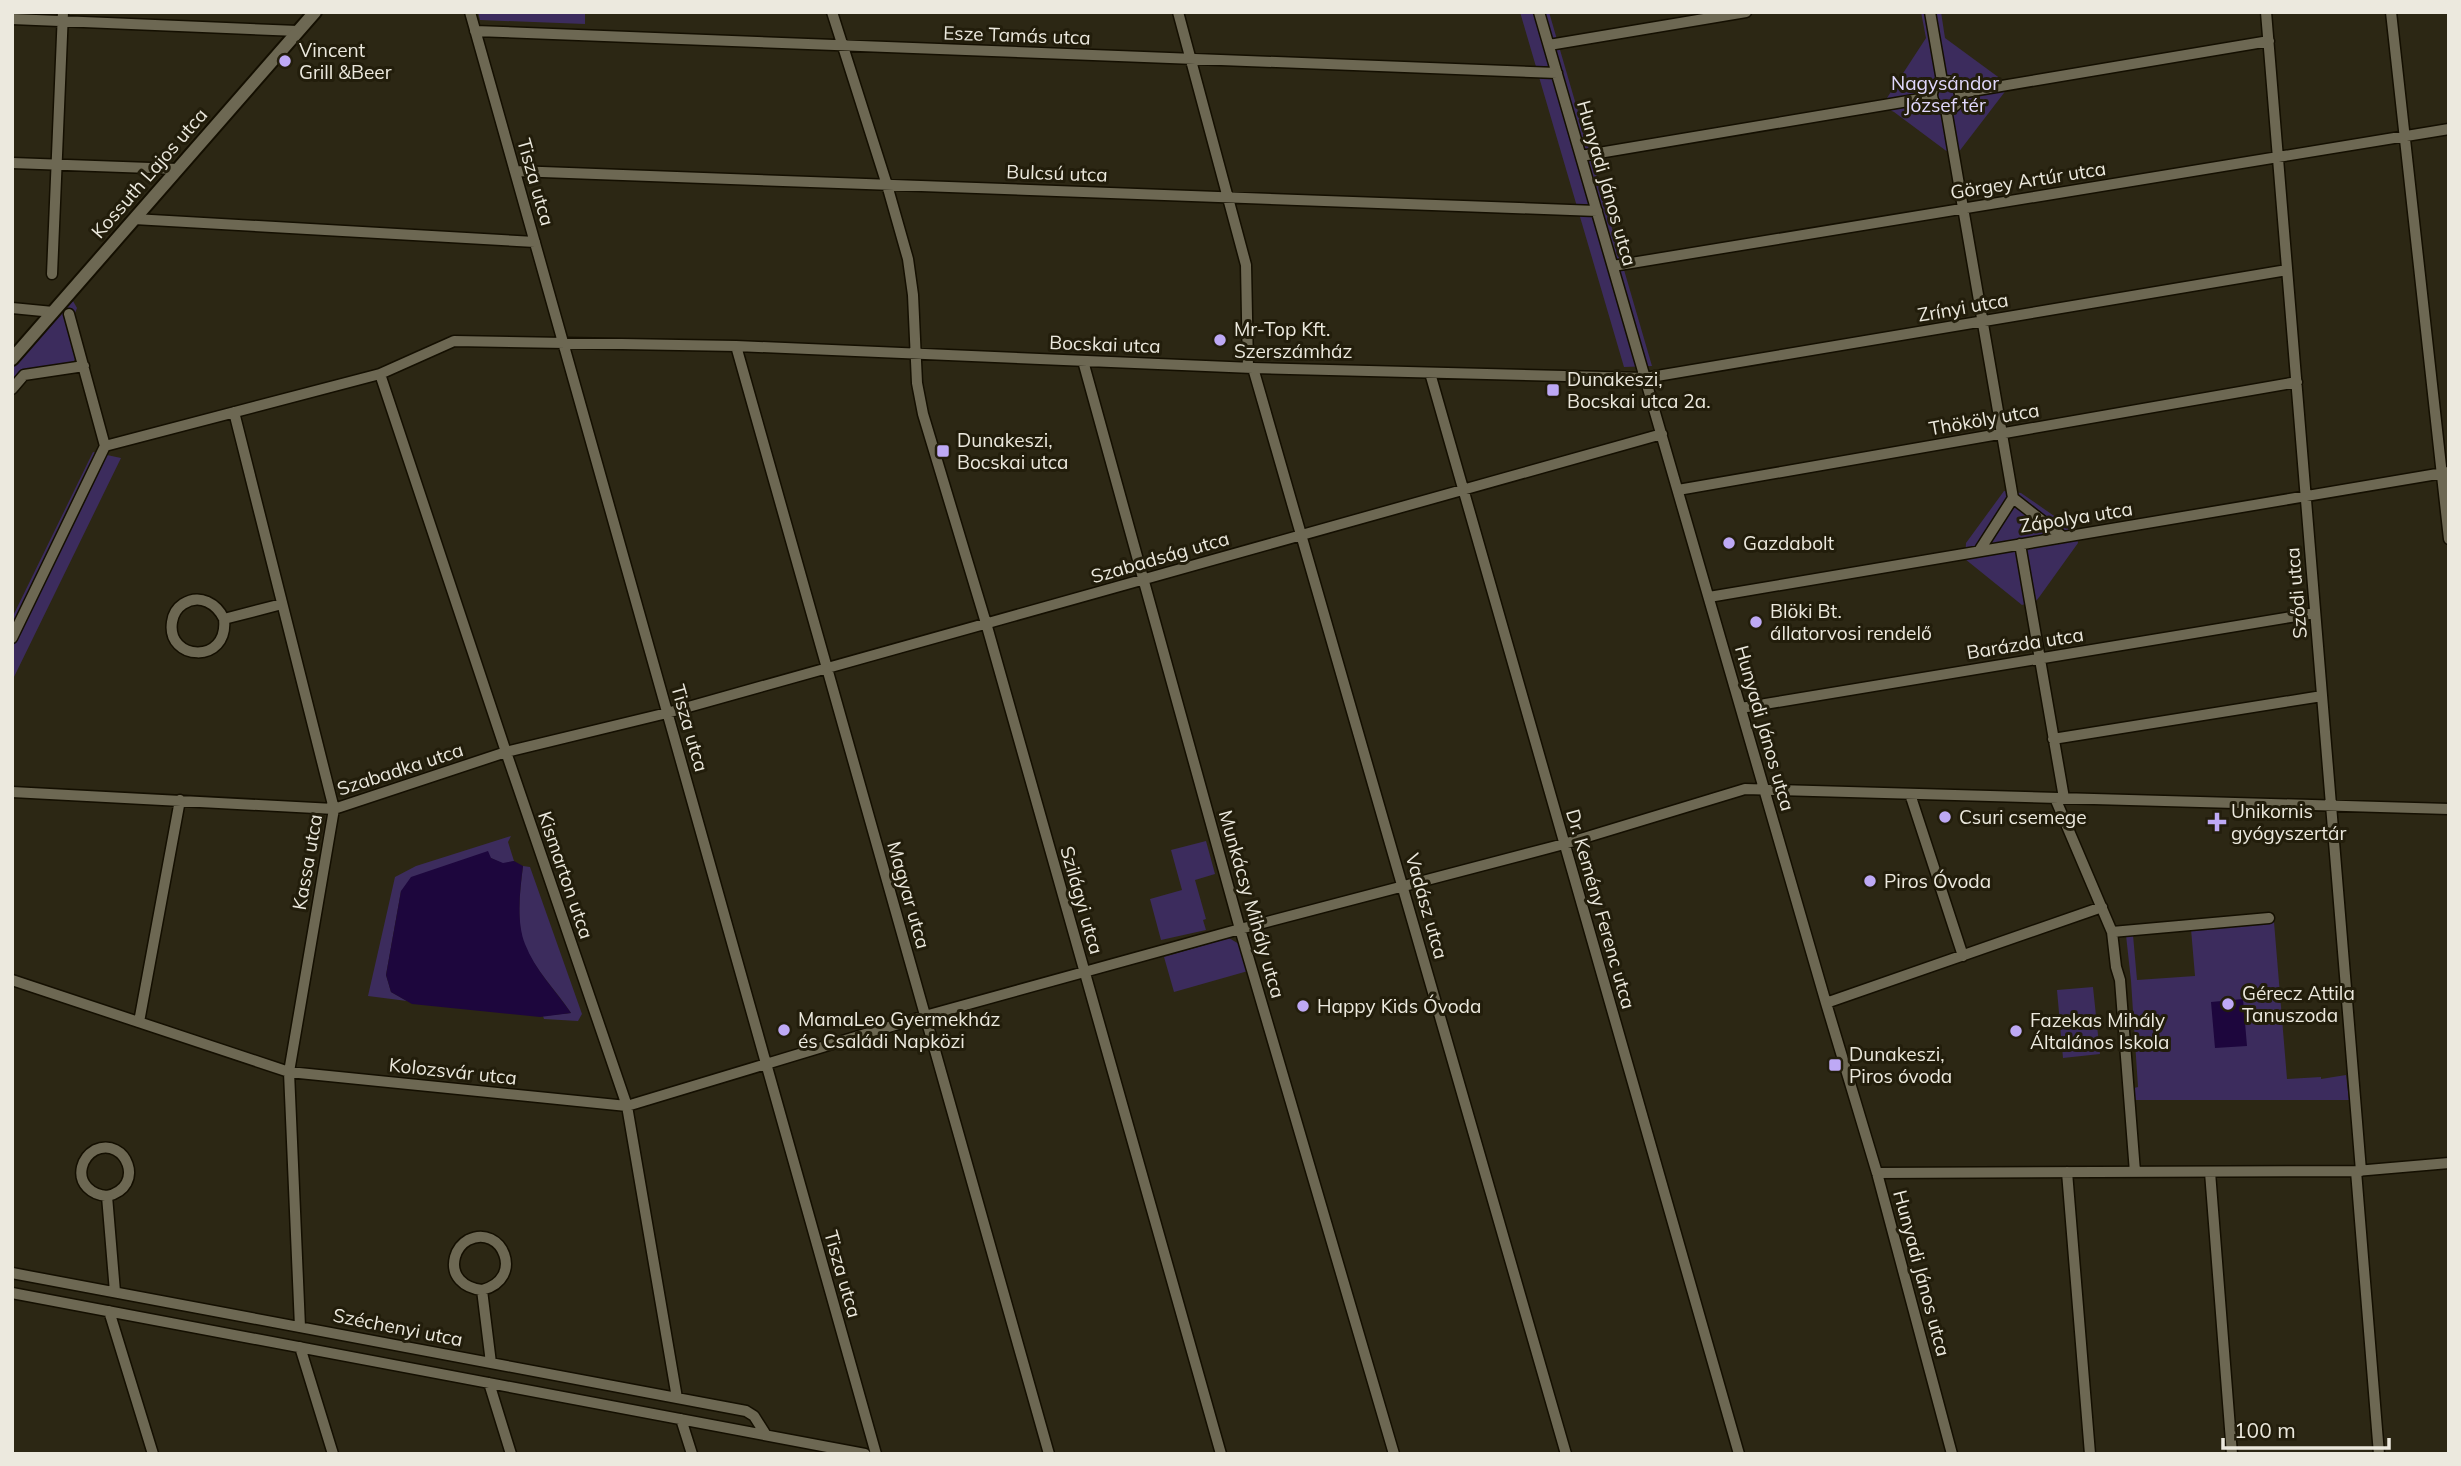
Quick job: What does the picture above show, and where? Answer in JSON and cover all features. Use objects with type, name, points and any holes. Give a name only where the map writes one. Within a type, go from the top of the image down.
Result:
[{"type":"street","name":"Kossuth Lajos utca","points":[[12,359],[315,12]]},
{"type":"street","name":"Tisza utca","points":[[470,12],[876,1454]]},
{"type":"street","name":"Szilágyi utca","points":[[832,12],[887,185],[911,276],[915,354],[923,414],[986,623],[1221,1454]]},
{"type":"street","name":"Vadász utca","points":[[1178,12],[1246,265],[1251,368],[1302,535],[1566,1454]]},
{"type":"street","name":"Hunyadi János utca","points":[[1539,12],[1877,1173],[1952,1454]]},
{"type":"street","points":[[1549,45],[1746,12]]},
{"type":"street","points":[[1930,12],[1942,81]]},
{"type":"street","name":"Sződi utca","points":[[2266,12],[2331,806],[2379,1454]]},
{"type":"street","points":[[2391,12],[2445,472],[2449,539]]},
{"type":"street","points":[[52,274],[63,17]]},
{"type":"street","points":[[12,19],[63,17],[298,31]]},
{"type":"street","name":"Esze Tamás utca","points":[[475,31],[1557,74]]},
{"type":"street","points":[[1959,93],[2269,41]]},
{"type":"street","points":[[1942,81],[1952,82],[1959,93],[1955,105],[1947,109],[1935,104],[1932,97],[1933,88],[1942,81]]},
{"type":"street","points":[[1581,156],[1932,97]]},
{"type":"street","points":[[1947,109],[2013,498],[1979,551]]},
{"type":"street","name":"Görgey Artúr utca","points":[[1613,266],[2449,129]]},
{"type":"street","points":[[12,163],[178,169]]},
{"type":"street","name":"Bulcsú utca","points":[[515,171],[1597,211]]},
{"type":"street","points":[[134,219],[535,242]]},
{"type":"street","name":"Zrínyi utca","points":[[1645,378],[2287,270]]},
{"type":"street","points":[[12,308],[53,312]]},
{"type":"street","points":[[12,638],[105,446],[69,314]]},
{"type":"street","name":"Bocskai utca","points":[[105,446],[380,373],[454,341],[736,346],[1251,368],[1645,378]]},
{"type":"street","name":"Magyar utca","points":[[736,346],[1049,1454]]},
{"type":"street","name":"Munkácsy Mihály utca","points":[[1083,361],[1240,929],[1394,1454]]},
{"type":"street","points":[[12,389],[24,375],[84,366]]},
{"type":"street","name":"Kismarton utca","points":[[380,373],[627,1106],[677,1398]]},
{"type":"street","name":"Dr. Kemény Ferenc utca","points":[[1430,373],[1739,1454]]},
{"type":"street","name":"Thököly utca","points":[[1678,489],[2297,382]]},
{"type":"street","name":"Kassa utca","points":[[234,412],[334,808],[289,1072],[300,1327]]},
{"type":"street","name":"Szabadság utca","points":[[667,713],[1662,434]]},
{"type":"street","name":"Zápolya utca","points":[[1709,597],[2445,472]]},
{"type":"street","points":[[2013,498],[2063,537]]},
{"type":"street","points":[[2020,544],[2053,739],[2059,798],[2112,932],[2120,980],[2135,1172]]},
{"type":"street","points":[[190,601],[207,601],[220,611],[224,619],[223,637],[210,650],[192,653],[184,649],[173,635],[173,618],[183,604],[190,601]]},
{"type":"street","points":[[224,619],[282,604]]},
{"type":"street","name":"Barázda utca","points":[[1741,708],[2315,613]]},
{"type":"street","points":[[2053,739],[2322,696]]},
{"type":"street","name":"Szabadka utca","points":[[12,792],[334,808],[506,752],[667,713]]},
{"type":"street","name":"Kolozsvár utca","points":[[12,980],[289,1072],[627,1106],[925,1016],[1240,929],[1564,844],[1745,789],[2449,809]]},
{"type":"street","points":[[1910,794],[1963,956]]},
{"type":"street","points":[[139,1022],[180,800]]},
{"type":"street","points":[[1826,1003],[2102,907]]},
{"type":"street","points":[[2112,932],[2269,918]]},
{"type":"street","points":[[108,1148],[122,1155],[129,1168],[129,1177],[122,1190],[107,1196],[92,1192],[82,1180],[81,1172],[86,1157],[100,1149],[108,1148]]},
{"type":"street","points":[[1877,1173],[2359,1171],[2449,1163]]},
{"type":"street","points":[[2067,1172],[2090,1454]]},
{"type":"street","points":[[2210,1172],[2232,1454]]},
{"type":"street","points":[[107,1196],[115,1292]]},
{"type":"street","points":[[478,1237],[494,1241],[500,1246],[507,1262],[503,1277],[497,1284],[482,1290],[473,1289],[458,1278],[454,1261],[461,1245],[478,1237]]},
{"type":"street","name":"Széchenyi utca","points":[[12,1273],[746,1411],[754,1416],[766,1435]]},
{"type":"street","points":[[482,1290],[491,1363]]},
{"type":"street","name":"Széchenyi utca","points":[[12,1293],[865,1454]]},
{"type":"street","points":[[108,1311],[153,1454]]},
{"type":"street","points":[[300,1347],[333,1454]]},
{"type":"street","points":[[489,1382],[510,1454]]},
{"type":"street","points":[[681,1419],[692,1454]]},
{"type":"green space","points":[[478,12],[585,12],[585,24],[480,20]]},
{"type":"green space","points":[[1520,12],[1549,12],[1652,366],[1624,367]]},
{"type":"green space","name":"Nagysándor József tér","points":[[1921,12],[1941,12],[1945,38],[2005,82],[2007,89],[1958,153],[1951,154],[1886,108],[1885,101],[1926,38]]},
{"type":"green space","points":[[73,301],[77,308],[68,331],[77,356],[74,361],[12,382],[12,369]]},
{"type":"green space","points":[[93,452],[121,458],[12,681],[12,618]]},
{"type":"green space","points":[[2004,491],[2021,493],[2073,529],[2077,536],[2078,543],[2040,596],[2036,601],[2022,605],[1965,559],[1966,543]]},
{"type":"green space","points":[[511,836],[508,842],[514,861],[503,864],[491,858],[401,891],[386,975],[391,992],[407,1001],[368,996],[395,877],[416,866]]},
{"type":"green space","points":[[1206,841],[1215,874],[1195,880],[1206,919],[1203,920],[1206,930],[1161,940],[1150,899],[1182,890],[1171,850]]},
{"type":"green space","points":[[523,866],[530,867],[582,1014],[578,1021],[544,1019],[543,1016],[571,1013],[539,971],[524,944],[519,916]]},
{"type":"green space","points":[[2274,922],[2287,1079],[2321,1079],[2346,1075],[2349,1100],[2135,1100],[2134,1088],[2138,1087],[2126,935],[2133,935],[2137,980],[2195,976],[2191,929]]},
{"type":"green space","points":[[1229,938],[1239,944],[1248,971],[1174,992],[1164,957]]},
{"type":"green space","points":[[2093,987],[2100,1054],[2063,1058],[2057,990]]},
{"type":"shaded area","points":[[488,851],[491,858],[503,863],[514,861],[523,866],[520,895],[522,935],[529,954],[571,1013],[540,1017],[412,1004],[391,992],[386,975],[401,891],[411,877]]},
{"type":"shaded area","points":[[2243,999],[2247,1046],[2215,1048],[2211,1002]]},
{"type":"place","name":"Vincent Grill &Beer","points":[[285,61]]},
{"type":"place","name":"Mr-Top Kft. Szerszámház","points":[[1220,340]]},
{"type":"place","name":"Dunakeszi, Bocskai utca 2a.","points":[[1553,390]]},
{"type":"place","name":"Dunakeszi, Bocskai utca","points":[[943,451]]},
{"type":"place","name":"Gazdabolt","points":[[1729,543]]},
{"type":"place","name":"Blöki Bt. állatorvosi rendelő","points":[[1756,622]]},
{"type":"place","name":"Csuri csemege","points":[[1945,817]]},
{"type":"place","name":"Unikornis gyógyszertár","points":[[2217,822]]},
{"type":"place","name":"Piros Óvoda","points":[[1870,881]]},
{"type":"place","name":"Gérecz Attila Tanuszoda","points":[[2228,1004]]},
{"type":"place","name":"Happy Kids Óvoda","points":[[1303,1006]]},
{"type":"place","name":"MamaLeo Gyermekház és Családi Napközi","points":[[784,1030]]},
{"type":"place","name":"Fazekas Mihály Általános Iskola","points":[[2016,1031]]},
{"type":"place","name":"Dunakeszi, Piros óvoda","points":[[1835,1065]]}]
